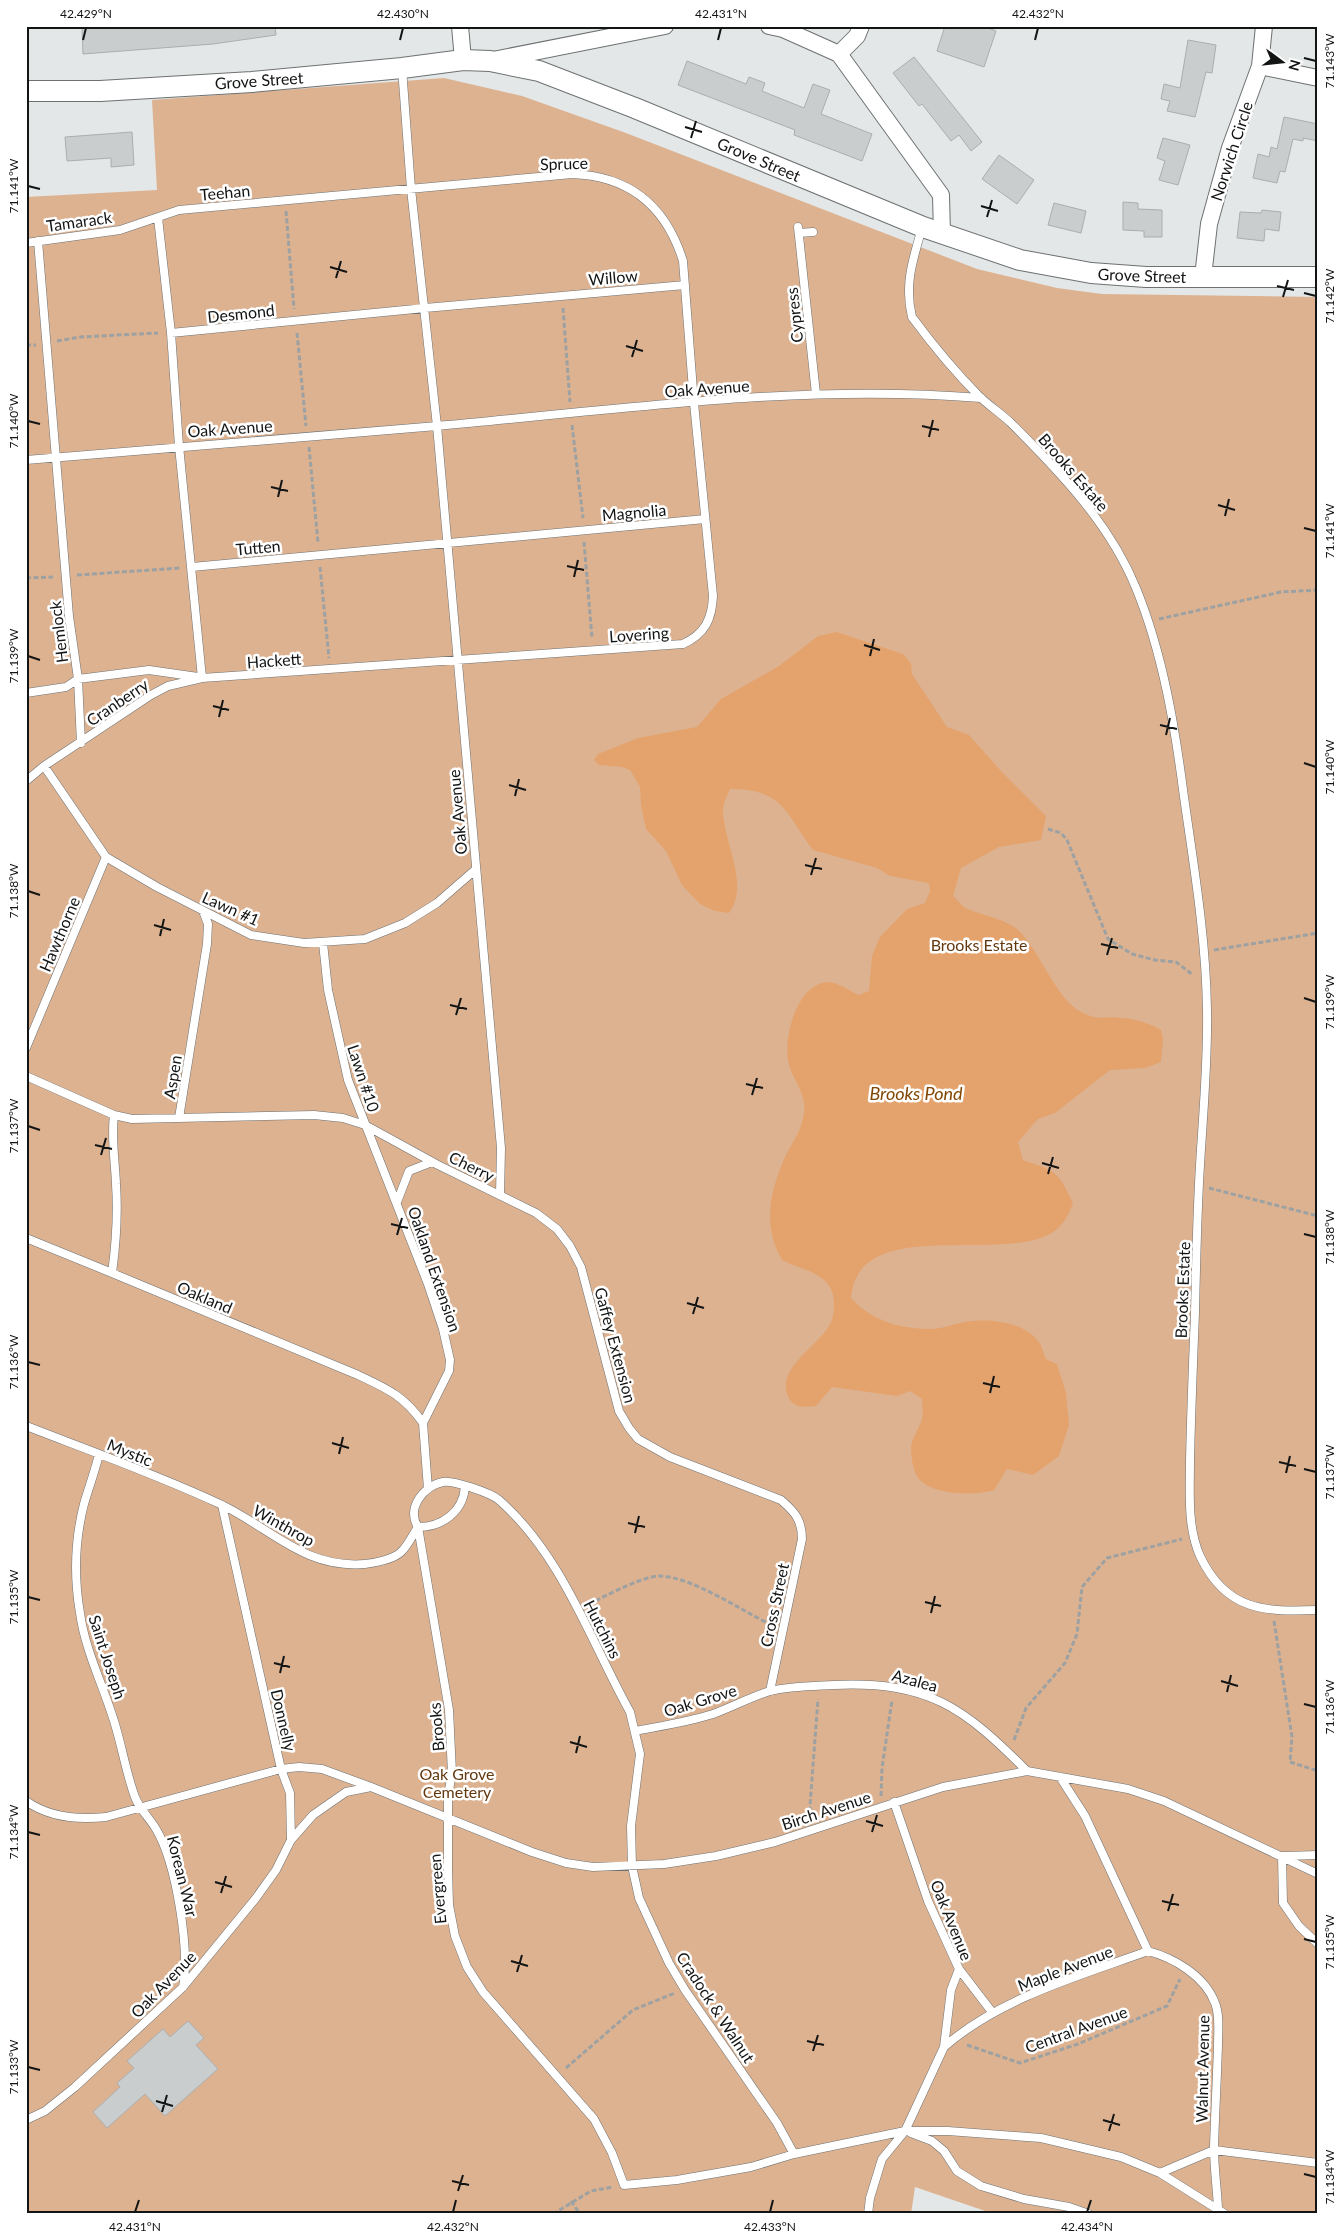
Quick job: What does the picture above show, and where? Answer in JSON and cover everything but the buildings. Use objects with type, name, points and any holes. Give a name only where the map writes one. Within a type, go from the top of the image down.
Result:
[{"type":"street","points":[[460,26],[463,60]]},
{"type":"street","name":"Grove Street","points":[[490,61],[665,26]]},
{"type":"street","points":[[769,26],[783,29],[839,54],[941,195],[942,234]]},
{"type":"street","points":[[839,54],[857,36],[861,26]]},
{"type":"street","name":"Norwich Circle","points":[[1203,277],[1209,224],[1224,167],[1260,66],[1264,26]]},
{"type":"street","name":"Grove Street","points":[[26,91],[109,90],[252,82],[402,68],[463,60],[490,61],[539,71],[635,108],[923,227],[1020,260],[1056,268],[1146,277],[1318,277]]},
{"type":"street","points":[[1260,66],[1318,78]]},
{"type":"lane","name":"Oak Avenue","points":[[402,68],[411,189],[425,308],[448,543],[475,870],[501,1148],[500,1195]]},
{"type":"lane","name":"Spruce","points":[[411,189],[572,174],[594,175],[615,181],[640,194],[661,216],[676,239],[683,261],[685,285]]},
{"type":"lane","name":"Teehan","points":[[158,218],[179,210],[411,189]]},
{"type":"lane","points":[[158,218],[171,334],[179,446],[202,678]]},
{"type":"lane","name":"Tamarack","points":[[55,457],[38,241],[120,230],[158,218]]},
{"type":"lane","name":"Brooks Estate","points":[[923,227],[908,281],[908,301],[912,317],[981,398],[1010,421],[1085,502],[1115,544],[1136,587],[1148,622],[1169,698],[1183,789],[1204,952],[1206,985],[1206,1059],[1198,1184],[1190,1446],[1190,1501],[1195,1537],[1199,1554],[1213,1577],[1234,1598],[1252,1607],[1273,1610],[1318,1610]]},
{"type":"lane","name":"Cypress","points":[[813,232],[799,230],[816,394]]},
{"type":"lane","points":[[26,243],[38,241]]},
{"type":"lane","name":"Willow","points":[[425,308],[685,285]]},
{"type":"lane","points":[[685,285],[694,403],[706,519]]},
{"type":"lane","name":"Desmond","points":[[171,334],[425,308]]},
{"type":"lane","name":"Oak Avenue","points":[[26,460],[816,394],[918,393],[981,398]]},
{"type":"lane","name":"Hemlock","points":[[55,457],[78,679],[149,670],[202,678]]},
{"type":"lane","name":"Magnolia","points":[[448,543],[706,519]]},
{"type":"lane","name":"Lovering","points":[[458,662],[683,644],[696,638],[706,626],[712,611],[713,596],[706,519]]},
{"type":"lane","name":"Tutten","points":[[192,568],[448,543]]},
{"type":"lane","name":"Hackett","points":[[202,678],[458,662]]},
{"type":"lane","name":"Cranberry","points":[[81,743],[168,686],[202,678]]},
{"type":"lane","points":[[26,693],[66,686],[78,679]]},
{"type":"lane","name":"Cranberry","points":[[78,679],[81,743]]},
{"type":"lane","points":[[26,781],[44,766],[81,743]]},
{"type":"lane","name":"Lawn #1","points":[[44,766],[106,857],[203,911],[251,935],[304,943],[364,939],[405,924],[437,903],[475,870]]},
{"type":"lane","name":"Hawthorne","points":[[26,1048],[106,857]]},
{"type":"lane","name":"Aspen","points":[[26,1076],[114,1115],[132,1119],[179,1118],[207,944],[208,924],[203,911]]},
{"type":"lane","name":"Lawn #10","points":[[323,943],[328,990],[337,1036],[353,1095],[365,1125]]},
{"type":"lane","points":[[112,1273],[116,1242],[116,1186],[112,1136],[114,1115]]},
{"type":"lane","name":"Lawn #10","points":[[179,1118],[314,1115],[343,1118],[365,1125]]},
{"type":"lane","name":"Cherry","points":[[365,1125],[432,1162],[500,1195]]},
{"type":"lane","name":"Oakland Extension","points":[[365,1125],[428,1284],[443,1329],[450,1360],[449,1371],[424,1422]]},
{"type":"lane","name":"Cherry","points":[[397,1202],[409,1171],[432,1162]]},
{"type":"lane","name":"Gaffey Extension","points":[[500,1195],[536,1213],[557,1229],[570,1246],[581,1267],[619,1410],[638,1439],[670,1457],[781,1500],[794,1511],[802,1524]]},
{"type":"lane","name":"Oakland","points":[[26,1238],[358,1375],[397,1393],[424,1422]]},
{"type":"lane","points":[[424,1422],[428,1489],[414,1506],[414,1521],[418,1527],[428,1527],[445,1520],[457,1511],[464,1495],[465,1487]]},
{"type":"lane","name":"Mystic","points":[[26,1426],[222,1505]]},
{"type":"lane","name":"Saint Joseph","points":[[99,1454],[78,1538],[77,1575],[80,1613],[87,1647],[113,1718],[140,1808]]},
{"type":"lane","name":"Hutchins","points":[[428,1489],[442,1482],[455,1482],[465,1487],[477,1488],[498,1498],[545,1550],[577,1609],[630,1712],[640,1754],[631,1826],[632,1866]]},
{"type":"lane","name":"Winthrop","points":[[222,1505],[301,1552],[334,1562],[365,1564],[383,1560],[401,1552],[418,1527]]},
{"type":"lane","name":"Donnelly","points":[[26,1801],[53,1814],[80,1820],[106,1817],[281,1769],[222,1505]]},
{"type":"lane","name":"Cross Street","points":[[770,1691],[802,1538],[802,1524]]},
{"type":"lane","name":"Brooks","points":[[418,1527],[449,1710],[452,1773],[448,1819]]},
{"type":"lane","name":"Azalea","points":[[770,1691],[870,1683],[928,1695],[958,1710],[991,1735],[1027,1771]]},
{"type":"lane","name":"Oak Grove","points":[[635,1731],[712,1714],[770,1691]]},
{"type":"lane","points":[[292,1840],[290,1793],[281,1769],[299,1767],[322,1770],[371,1787],[448,1819],[566,1863],[593,1867],[632,1866]]},
{"type":"lane","points":[[1027,1771],[1128,1789],[1164,1801],[1318,1874]]},
{"type":"lane","name":"Birch Avenue","points":[[632,1866],[664,1864],[716,1856],[808,1831],[951,1785],[1027,1771]]},
{"type":"lane","points":[[1060,1777],[1085,1816],[1148,1951]]},
{"type":"lane","name":"Oak Avenue","points":[[26,2120],[45,2111],[75,2087],[183,1987],[256,1898],[276,1870],[292,1840],[313,1815],[346,1792],[371,1787]]},
{"type":"lane","name":"Oak Avenue","points":[[868,2214],[870,2198],[882,2159],[904,2131],[944,2047],[951,1990],[959,1969],[928,1901],[894,1802]]},
{"type":"lane","name":"Korean War","points":[[140,1808],[156,1829],[169,1863],[179,1907],[184,1948],[183,1987]]},
{"type":"lane","name":"Evergreen","points":[[448,1819],[449,1905],[455,1936],[467,1967],[483,1992],[594,2119],[612,2153],[624,2185]]},
{"type":"lane","points":[[1282,1856],[1318,1855]]},
{"type":"lane","points":[[1282,1856],[1283,1903],[1299,1926],[1318,1944]]},
{"type":"lane","name":"Cradock & Walnut","points":[[632,1866],[639,1898],[669,1963],[685,1990],[777,2123],[794,2154]]},
{"type":"lane","name":"Walnut Avenue","points":[[1148,1951],[1163,1955],[1189,1971],[1208,1990],[1216,2004],[1218,2020],[1218,2082],[1214,2150],[1218,2208]]},
{"type":"lane","name":"Maple Avenue","points":[[944,2047],[970,2025],[992,2012],[1036,1993],[1148,1951]]},
{"type":"lane","points":[[959,1969],[992,2012]]},
{"type":"lane","points":[[904,2131],[932,2141],[944,2151],[956,2172],[981,2186],[1024,2199],[1069,2207],[1089,2214]]},
{"type":"lane","points":[[624,2185],[677,2180],[751,2167],[794,2154],[904,2131],[1001,2134],[1041,2138],[1121,2157],[1160,2172],[1225,2214]]},
{"type":"lane","points":[[1160,2172],[1214,2150],[1318,2163]]},
{"type":"path","points":[[285,200],[295,321],[330,670]]},
{"type":"path","points":[[562,296],[593,651]]},
{"type":"path","points":[[46,342],[89,336],[171,334]]},
{"type":"path","points":[[26,578],[192,568]]},
{"type":"path","points":[[1148,622],[1281,592],[1318,590]]},
{"type":"path","points":[[1048,829],[1061,833],[1067,840],[1108,939],[1132,954],[1154,960],[1176,962],[1206,985]]},
{"type":"path","points":[[1204,952],[1318,932]]},
{"type":"path","points":[[1198,1184],[1318,1216]]},
{"type":"path","points":[[1009,1753],[1026,1708],[1065,1663],[1077,1634],[1082,1587],[1107,1558],[1195,1537]]},
{"type":"path","points":[[577,1609],[629,1585],[659,1576],[691,1583],[783,1630]]},
{"type":"path","points":[[1273,1610],[1292,1737],[1290,1762],[1318,1771]]},
{"type":"path","points":[[808,1831],[820,1686]]},
{"type":"path","points":[[881,1807],[882,1768],[895,1687]]},
{"type":"path","name":"Central Avenue","points":[[951,2041],[974,2046],[1020,2063],[1078,2044],[1167,2006],[1179,1982],[1180,1966]]},
{"type":"path","points":[[556,2077],[594,2041],[633,2010],[685,1990]]},
{"type":"path","points":[[553,2214],[591,2191],[624,2185]]},
{"type":"path","points":[[572,2201],[580,2214]]},
{"type":"green space","name":"Oak Grove Cemetery","points":[[444,78],[522,96],[626,133],[977,269],[1057,288],[1102,294],[1318,297],[1318,2214],[994,2214],[915,2187],[911,2214],[26,2214],[26,197],[157,190],[152,100]]},
{"type":"water","name":"Brooks Pond","points":[[837,632],[903,654],[911,663],[912,674],[947,727],[969,735],[1001,771],[1046,816],[1041,840],[999,847],[961,868],[953,896],[964,907],[1007,923],[1019,931],[1034,950],[1056,986],[1072,1006],[1093,1017],[1132,1019],[1152,1025],[1161,1030],[1163,1039],[1161,1062],[1145,1068],[1110,1070],[1055,1113],[1038,1119],[1018,1142],[1023,1160],[1049,1170],[1064,1184],[1073,1203],[1062,1224],[1042,1238],[1014,1243],[911,1248],[881,1255],[860,1271],[851,1298],[878,1318],[899,1326],[922,1329],[934,1329],[983,1320],[1004,1322],[1031,1334],[1039,1343],[1046,1359],[1057,1364],[1066,1393],[1069,1425],[1059,1456],[1033,1475],[1007,1469],[994,1490],[986,1492],[956,1493],[945,1491],[935,1489],[920,1480],[913,1465],[911,1447],[922,1419],[922,1399],[910,1391],[897,1396],[832,1387],[816,1406],[797,1406],[791,1402],[786,1387],[787,1377],[800,1358],[826,1331],[833,1314],[833,1297],[831,1289],[822,1278],[782,1260],[772,1234],[770,1221],[772,1195],[780,1168],[799,1130],[804,1113],[803,1099],[790,1067],[787,1050],[791,1025],[800,1001],[817,985],[827,982],[839,985],[859,995],[869,991],[872,956],[880,937],[907,909],[925,903],[930,891],[929,883],[890,876],[877,868],[813,850],[789,814],[773,799],[762,793],[730,789],[723,811],[724,824],[737,877],[737,889],[735,902],[729,913],[715,911],[700,904],[682,885],[666,851],[646,829],[641,805],[640,787],[630,770],[622,767],[599,765],[594,760],[598,754],[638,738],[697,727],[721,699],[779,666],[818,636]]}]
